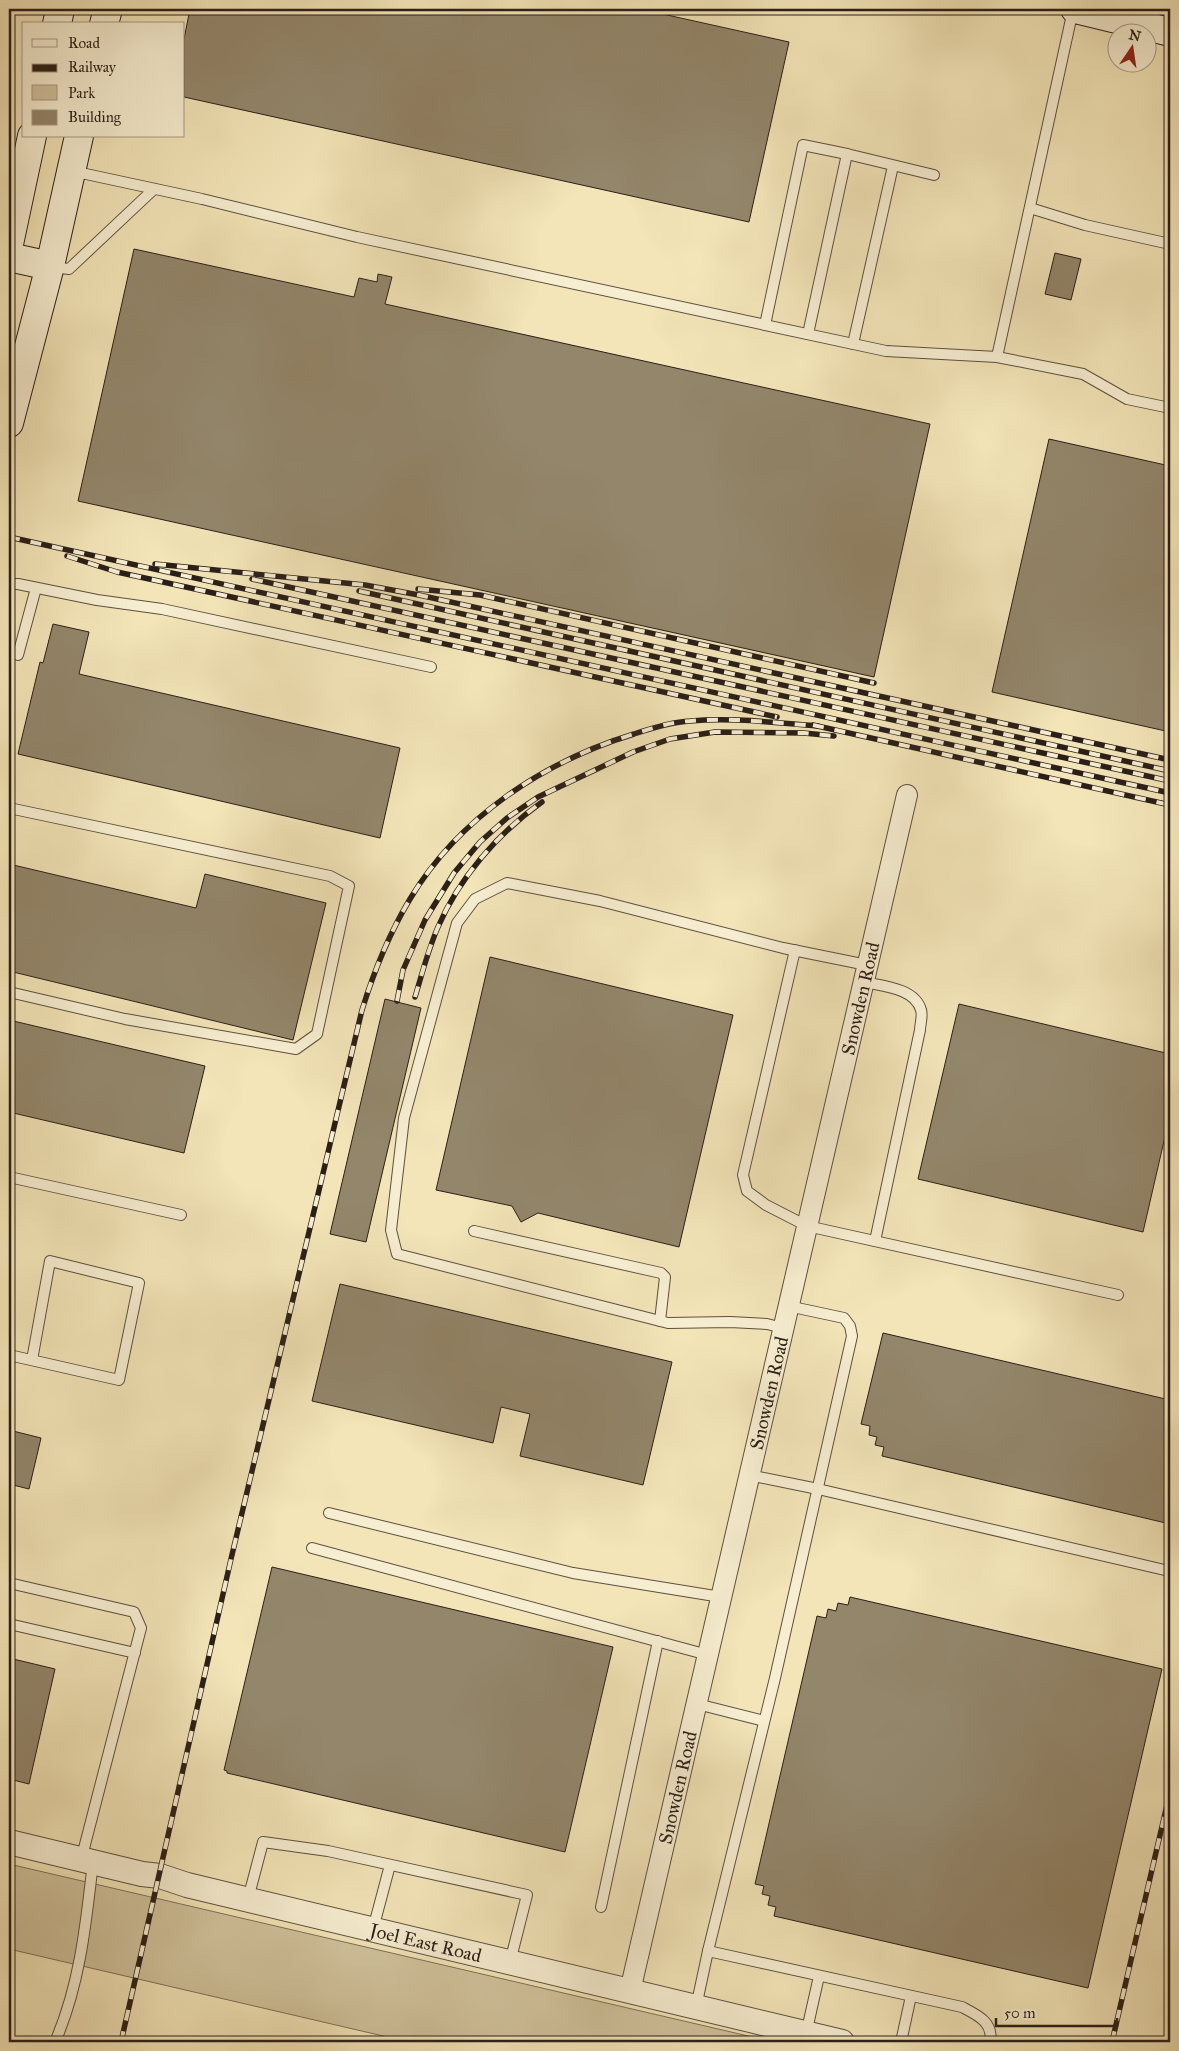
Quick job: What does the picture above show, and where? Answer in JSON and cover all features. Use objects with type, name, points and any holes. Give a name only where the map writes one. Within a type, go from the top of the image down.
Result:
[{"type":"main road","points":[[57,22],[60,9]]},
{"type":"main road","points":[[105,22],[108,9]]},
{"type":"main road","points":[[1074,9],[1170,32]]},
{"type":"main road","points":[[9,244],[32,138]]},
{"type":"main road","points":[[9,423],[50,266],[79,138]]},
{"type":"main road","points":[[9,257],[50,266]]},
{"type":"street","name":"Snowden Road","points":[[630,1991],[907,795]]},
{"type":"street","name":"Joel East Road","points":[[9,1842],[142,1874],[160,1876],[187,1885],[248,1900],[842,2042]]},
{"type":"lane","points":[[997,357],[1074,9]]},
{"type":"lane","points":[[765,325],[803,145],[934,175]]},
{"type":"lane","points":[[808,334],[847,154]]},
{"type":"lane","points":[[854,344],[893,166]]},
{"type":"lane","points":[[72,171],[357,237],[886,351],[997,357],[1083,374],[1127,399],[1170,408]]},
{"type":"lane","points":[[50,266],[69,269],[154,189]]},
{"type":"lane","points":[[1030,208],[1085,225],[1170,244]]},
{"type":"lane","points":[[9,584],[97,600],[162,609],[431,667]]},
{"type":"lane","points":[[18,654],[36,588]]},
{"type":"lane","points":[[9,808],[330,876],[348,886],[317,1034],[296,1050],[125,1019],[9,992]]},
{"type":"lane","points":[[783,1328],[767,1324],[730,1322],[668,1323],[397,1254],[391,1230],[404,1118],[457,922],[475,899],[507,883],[600,901],[795,950],[866,974],[904,991],[917,1002],[921,1011],[920,1030],[875,1241]]},
{"type":"lane","points":[[795,950],[743,1175],[748,1191],[766,1205],[807,1226],[1118,1295]]},
{"type":"lane","points":[[9,1177],[181,1216]]},
{"type":"lane","points":[[474,1231],[661,1272],[665,1277],[660,1321]]},
{"type":"lane","points":[[9,1355],[118,1380],[139,1283],[50,1261],[32,1360]]},
{"type":"lane","points":[[696,2007],[818,1489],[852,1336],[850,1326],[844,1318],[788,1306]]},
{"type":"lane","points":[[749,1476],[818,1489],[1169,1571]]},
{"type":"lane","points":[[329,1513],[573,1573],[721,1597]]},
{"type":"lane","points":[[312,1548],[708,1655]]},
{"type":"lane","points":[[9,1583],[134,1612],[142,1628],[87,1861],[83,1950],[61,2029],[55,2042]]},
{"type":"lane","points":[[9,1624],[135,1654]]},
{"type":"lane","points":[[601,1907],[658,1641]]},
{"type":"lane","points":[[697,1704],[764,1721]]},
{"type":"lane","points":[[248,1900],[263,1842],[328,1851],[527,1895],[510,1962]]},
{"type":"lane","points":[[373,1929],[390,1865]]},
{"type":"lane","points":[[708,1951],[962,2007],[981,2017],[989,2026],[990,2042]]},
{"type":"lane","points":[[806,2034],[819,1976]]},
{"type":"lane","points":[[901,2042],[911,1996]]},
{"type":"green space","points":[[9,1864],[774,2042],[409,2042],[9,1949]]},
{"type":"building","points":[[190,9],[640,9],[789,42],[749,222],[185,97],[185,34]]},
{"type":"building","points":[[134,249],[354,297],[359,278],[377,282],[378,274],[392,277],[385,304],[930,424],[874,677],[78,501]]},
{"type":"building","points":[[1055,253],[1081,259],[1071,300],[1045,294]]},
{"type":"building","points":[[1049,439],[1170,466],[1170,732],[992,692]]},
{"type":"building","points":[[53,624],[89,632],[79,674],[400,748],[380,838],[18,754],[40,662],[43,663]]},
{"type":"building","points":[[9,864],[196,908],[205,874],[326,903],[293,1040],[9,971]]},
{"type":"building","points":[[490,957],[733,1015],[679,1247],[538,1213],[521,1222],[512,1206],[436,1190]]},
{"type":"building","points":[[385,999],[421,1008],[366,1242],[330,1234]]},
{"type":"building","points":[[959,1004],[1170,1054],[1170,1115],[1143,1232],[918,1179]]},
{"type":"building","points":[[9,1020],[205,1066],[184,1153],[9,1112]]},
{"type":"building","points":[[340,1284],[672,1362],[643,1485],[520,1456],[530,1414],[501,1407],[493,1443],[312,1401]]},
{"type":"building","points":[[883,1333],[1170,1400],[1170,1524],[882,1456],[884,1447],[875,1445],[877,1437],[869,1435],[870,1426],[861,1424]]},
{"type":"building","points":[[9,1430],[41,1438],[29,1489],[9,1484]]},
{"type":"building","points":[[272,1567],[613,1647],[565,1852],[227,1773],[224,1770]]},
{"type":"building","points":[[850,1597],[1162,1669],[1088,1988],[774,1916],[776,1907],[768,1905],[770,1896],[762,1894],[764,1886],[755,1884],[817,1616],[826,1618],[828,1609],[836,1611],[838,1603],[848,1605]]},
{"type":"building","points":[[9,1658],[55,1669],[29,1784],[9,1779]]},
{"type":"railway","points":[[9,537],[1170,793]]},
{"type":"railway","points":[[67,556],[117,572],[777,717]]},
{"type":"railway","points":[[155,564],[365,585],[419,595],[1170,760]]},
{"type":"railway","points":[[252,579],[1170,781]]},
{"type":"railway","points":[[418,589],[480,595],[874,683]]},
{"type":"railway","points":[[359,591],[1170,771]]},
{"type":"railway","points":[[121,2042],[231,1559],[362,1010],[383,953],[402,912],[430,869],[453,842],[479,818],[537,776],[601,745],[662,726],[683,722],[738,720],[818,726]]},
{"type":"railway","points":[[813,725],[1170,805]]},
{"type":"railway","points":[[397,1001],[403,970],[425,920],[454,873],[480,842],[507,818],[538,797],[633,752],[670,739],[715,732],[804,733],[834,736]]},
{"type":"railway","points":[[415,997],[434,936],[457,891],[495,842],[542,802]]},
{"type":"railway","points":[[1112,2042],[1170,1792]]}]
